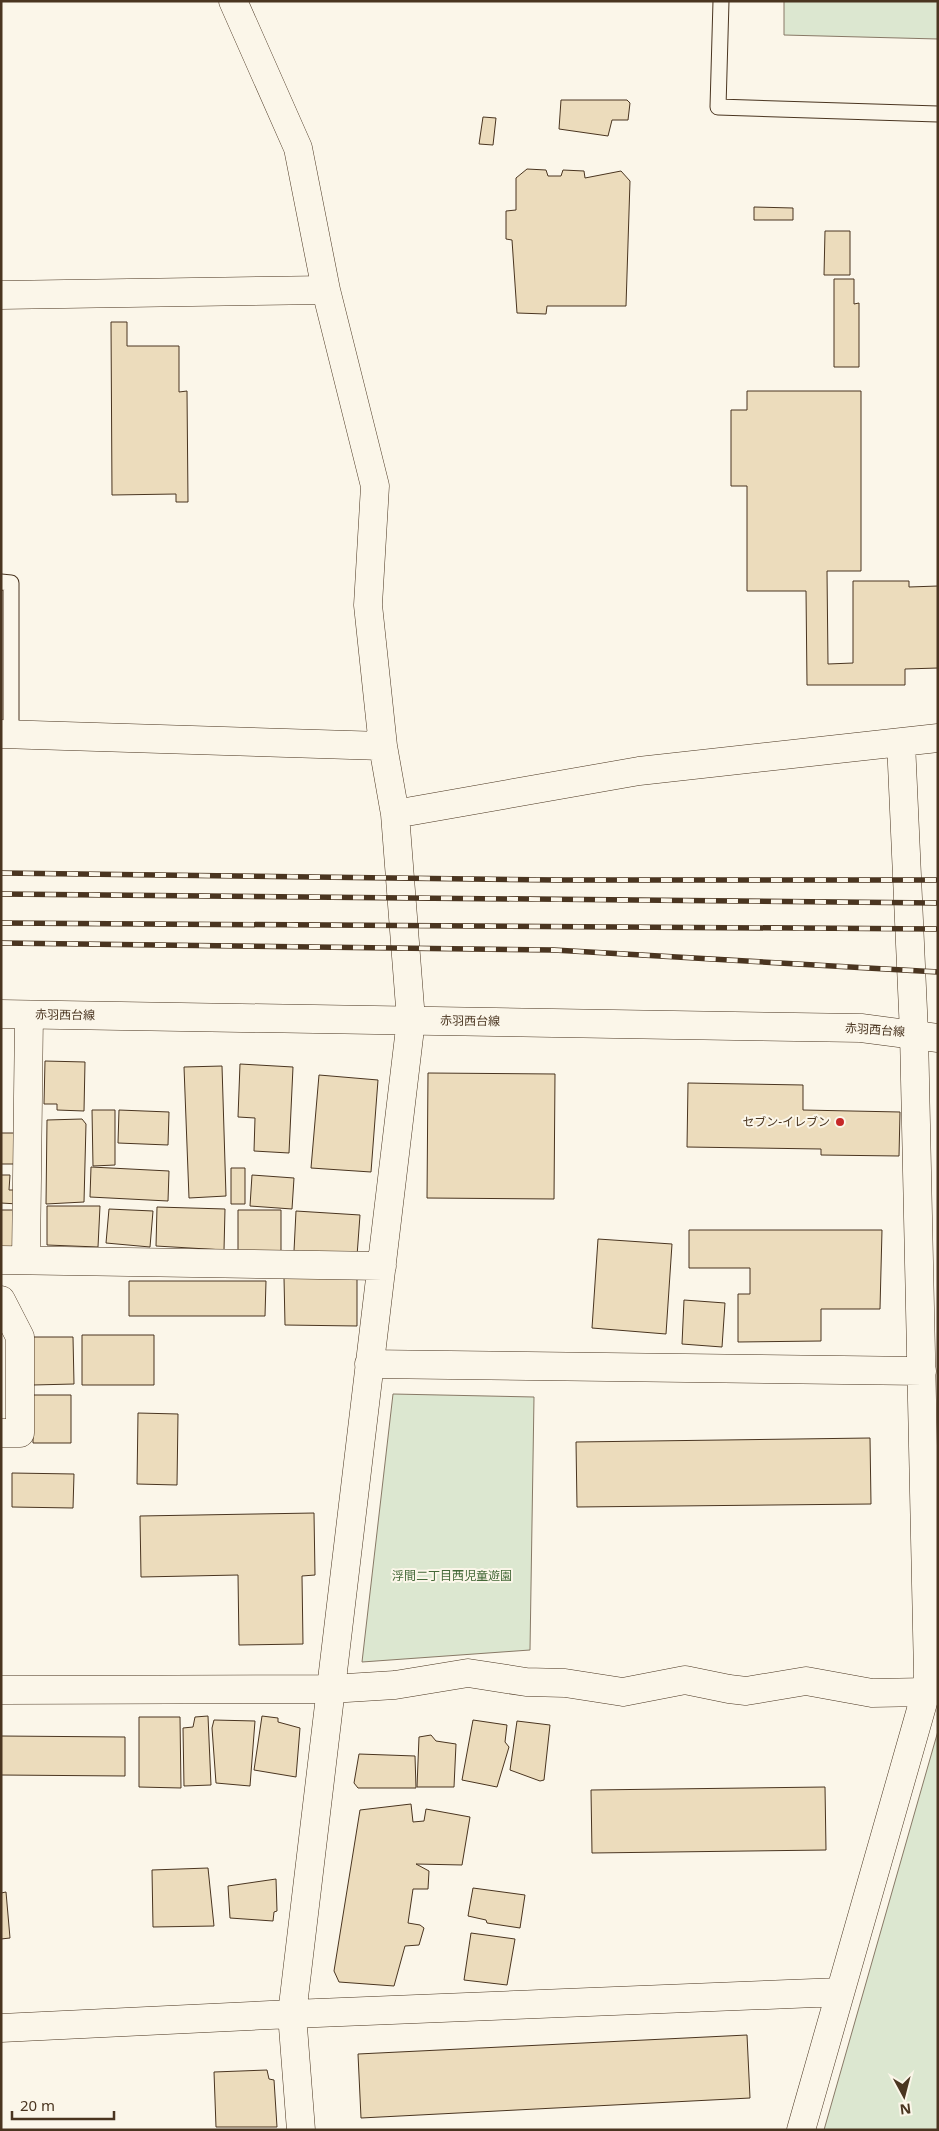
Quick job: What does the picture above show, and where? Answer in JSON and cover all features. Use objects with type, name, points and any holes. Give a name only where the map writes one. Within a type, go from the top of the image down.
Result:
[{"type":"street","points":[[233,1],[298,148],[326,290],[375,486],[368,605],[383,746],[395,814],[411,1020],[292,2014],[301,2130]]},
{"type":"street","points":[[1,295],[326,290]]},
{"type":"street","points":[[6,734],[383,746]]},
{"type":"street","points":[[395,814],[639,771],[938,738]]},
{"type":"street","points":[[801,2130],[926,1692],[928,1675],[922,1371],[926,1036],[901,742]]},
{"type":"street","name":"赤羽西台線","points":[[1,1014],[861,1028],[926,1036]]},
{"type":"street","points":[[29,1015],[13,1260],[382,1266]]},
{"type":"street","points":[[1,1300],[20,1336],[20,1433],[1,1433]]},
{"type":"street","points":[[369,1364],[922,1371]]},
{"type":"street","points":[[1,1690],[330,1689],[395,1685],[468,1673],[526,1682],[565,1683],[623,1692],[685,1680],[729,1690],[746,1691],[806,1681],[872,1692],[926,1692]]},
{"type":"street","points":[[1,2028],[292,2014],[840,1992]]},
{"type":"lane","points":[[721,1],[718,107],[938,114]]},
{"type":"lane","points":[[1,582],[11,583],[6,734]]},
{"type":"green space","points":[[784,1],[938,1],[938,39],[784,35]]},
{"type":"green space","name":"浮間二丁目西児童遊園","points":[[393,1394],[534,1397],[530,1650],[362,1662]]},
{"type":"green space","points":[[938,1731],[938,2130],[824,2130]]},
{"type":"building","points":[[561,100],[627,100],[630,103],[628,120],[612,120],[608,136],[559,129]]},
{"type":"building","points":[[483,117],[496,118],[493,145],[479,144]]},
{"type":"building","points":[[527,169],[546,170],[548,176],[561,176],[563,170],[584,171],[585,178],[621,171],[630,181],[626,306],[547,306],[546,314],[517,313],[512,240],[506,239],[506,211],[516,210],[516,178]]},
{"type":"building","points":[[754,207],[793,208],[793,220],[754,220]]},
{"type":"building","points":[[825,231],[850,231],[850,275],[824,275]]},
{"type":"building","points":[[834,279],[854,279],[854,304],[859,303],[859,367],[834,367]]},
{"type":"building","points":[[111,322],[127,322],[127,346],[179,346],[179,392],[187,391],[188,502],[176,502],[176,494],[112,495]]},
{"type":"building","points":[[747,391],[861,391],[861,571],[827,571],[828,664],[853,663],[853,581],[909,581],[909,587],[938,586],[938,668],[905,669],[905,685],[807,685],[806,591],[747,591],[747,486],[731,486],[731,410],[747,410]]},
{"type":"building","points":[[45,1061],[85,1062],[84,1111],[57,1110],[57,1104],[44,1104]]},
{"type":"building","points":[[240,1064],[293,1067],[289,1153],[254,1151],[255,1118],[238,1117]]},
{"type":"building","points":[[222,1066],[226,1196],[189,1198],[184,1067]]},
{"type":"building","points":[[428,1073],[555,1074],[554,1199],[427,1198]]},
{"type":"building","points":[[319,1075],[378,1080],[371,1172],[311,1168]]},
{"type":"building","points":[[688,1083],[803,1085],[803,1110],[900,1112],[899,1156],[821,1155],[821,1149],[687,1147]]},
{"type":"building","points":[[92,1110],[115,1110],[115,1165],[93,1166]]},
{"type":"building","points":[[119,1110],[169,1112],[168,1145],[118,1143]]},
{"type":"building","points":[[82,1119],[86,1124],[84,1202],[46,1204],[47,1120]]},
{"type":"building","points":[[1,1133],[15,1133],[14,1164],[1,1164]]},
{"type":"building","points":[[91,1167],[169,1171],[168,1201],[90,1197]]},
{"type":"building","points":[[231,1168],[245,1168],[245,1204],[231,1204]]},
{"type":"building","points":[[1,1175],[10,1175],[9,1190],[19,1190],[18,1204],[1,1203]]},
{"type":"building","points":[[252,1175],[294,1178],[292,1209],[250,1206]]},
{"type":"building","points":[[47,1206],[100,1206],[98,1247],[47,1245]]},
{"type":"building","points":[[157,1207],[225,1209],[224,1250],[156,1246]]},
{"type":"building","points":[[109,1209],[153,1211],[150,1247],[106,1243]]},
{"type":"building","points":[[1,1210],[15,1210],[15,1245],[12,1247],[1,1247]]},
{"type":"building","points":[[238,1210],[281,1210],[281,1252],[238,1252]]},
{"type":"building","points":[[296,1211],[360,1215],[357,1256],[294,1251]]},
{"type":"building","points":[[689,1230],[882,1230],[880,1309],[821,1309],[821,1341],[738,1342],[738,1294],[750,1294],[750,1268],[689,1268]]},
{"type":"building","points":[[598,1239],[672,1244],[666,1334],[592,1328]]},
{"type":"building","points":[[284,1278],[357,1278],[357,1326],[285,1325]]},
{"type":"building","points":[[129,1281],[266,1281],[265,1316],[129,1316]]},
{"type":"building","points":[[684,1300],[725,1303],[722,1347],[682,1344]]},
{"type":"building","points":[[82,1335],[154,1335],[154,1385],[82,1385]]},
{"type":"building","points":[[33,1337],[73,1337],[74,1384],[33,1385]]},
{"type":"building","points":[[33,1395],[71,1395],[71,1443],[33,1443]]},
{"type":"building","points":[[138,1413],[178,1414],[177,1485],[137,1484]]},
{"type":"building","points":[[870,1438],[871,1504],[577,1507],[576,1442]]},
{"type":"building","points":[[12,1473],[74,1474],[73,1508],[12,1507]]},
{"type":"building","points":[[314,1513],[315,1575],[302,1576],[303,1644],[239,1645],[238,1575],[141,1577],[140,1516]]},
{"type":"building","points":[[208,1716],[211,1785],[184,1786],[183,1728],[193,1727],[195,1717]]},
{"type":"building","points":[[262,1716],[278,1718],[278,1722],[300,1728],[296,1777],[254,1770]]},
{"type":"building","points":[[139,1717],[180,1717],[181,1788],[139,1787]]},
{"type":"building","points":[[214,1720],[255,1721],[250,1786],[216,1783],[212,1728]]},
{"type":"building","points":[[473,1720],[507,1725],[505,1742],[509,1747],[497,1787],[462,1780]]},
{"type":"building","points":[[517,1721],[550,1725],[544,1780],[540,1781],[510,1770]]},
{"type":"building","points":[[431,1735],[436,1741],[456,1744],[454,1787],[417,1787],[419,1737]]},
{"type":"building","points":[[1,1736],[125,1737],[125,1776],[1,1775]]},
{"type":"building","points":[[359,1754],[415,1756],[416,1788],[358,1788],[354,1783]]},
{"type":"building","points":[[825,1787],[826,1850],[592,1853],[591,1790]]},
{"type":"building","points":[[411,1804],[413,1822],[424,1821],[426,1809],[470,1817],[462,1865],[416,1864],[429,1871],[428,1889],[413,1889],[408,1923],[420,1925],[424,1928],[419,1945],[405,1946],[394,1986],[339,1982],[334,1971],[360,1810]]},
{"type":"building","points":[[208,1868],[214,1926],[153,1927],[152,1870]]},
{"type":"building","points":[[276,1879],[277,1911],[274,1912],[273,1921],[230,1918],[228,1886]]},
{"type":"building","points":[[473,1888],[525,1895],[520,1928],[487,1923],[486,1920],[468,1916]]},
{"type":"building","points":[[6,1892],[10,1938],[1,1939],[1,1893]]},
{"type":"building","points":[[471,1933],[515,1939],[507,1985],[464,1980]]},
{"type":"building","points":[[747,2035],[750,2098],[361,2118],[358,2054]]},
{"type":"building","points":[[267,2070],[269,2079],[274,2080],[277,2127],[216,2127],[214,2072]]},
{"type":"railway","points":[[1,873],[557,880],[938,880]]},
{"type":"railway","points":[[1,894],[938,903]]},
{"type":"railway","points":[[1,923],[938,929]]},
{"type":"railway","points":[[1,943],[554,950],[938,972]]},
{"type":"place","name":"セブン-イレブン","points":[[840,1122]]}]
